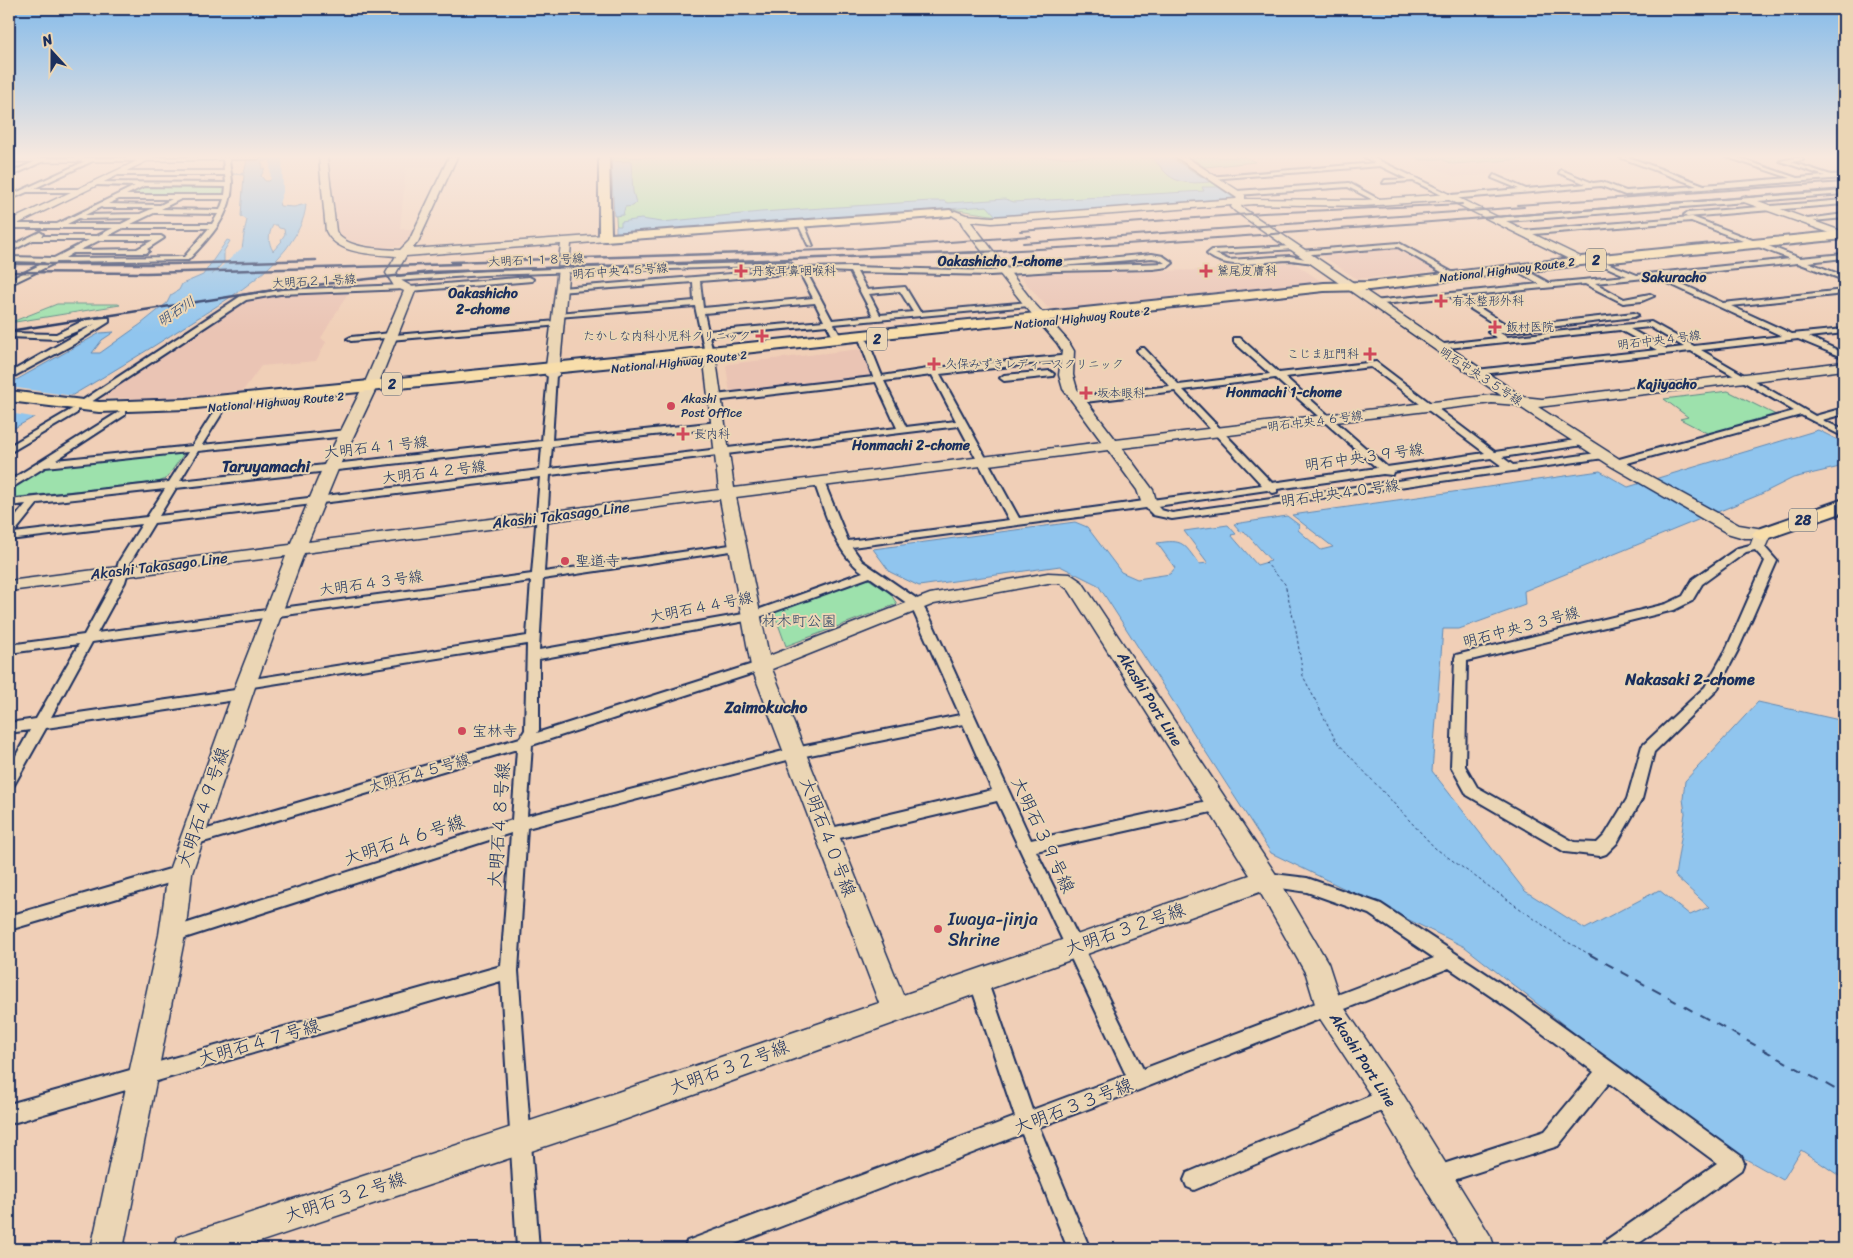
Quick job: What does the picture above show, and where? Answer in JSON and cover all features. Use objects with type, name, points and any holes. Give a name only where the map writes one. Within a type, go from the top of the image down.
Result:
[{"type":"highway","name":"National Highway Route 2","points":[[710,356],[838,339],[1330,292],[1348,286],[1520,270],[1581,261],[1844,235]]},
{"type":"highway","name":"National Highway Route 2","points":[[9,404],[122,413],[221,407],[367,390],[864,341],[1043,319]]},
{"type":"highway","name":"National Highway Route 2","points":[[9,396],[73,408],[157,406],[367,390]]},
{"type":"highway","name":"28","points":[[1760,540],[1844,505]]},
{"type":"main road","points":[[605,216],[605,238],[913,216]]},
{"type":"street","points":[[9,226],[30,216]]},
{"type":"street","points":[[9,250],[77,216],[142,216]]},
{"type":"street","points":[[11,281],[73,252],[142,216]]},
{"type":"street","points":[[9,259],[186,259],[213,226],[219,216]]},
{"type":"street","points":[[329,216],[331,231],[335,238],[347,244],[381,252],[403,253],[605,238]]},
{"type":"street","points":[[367,390],[390,337],[406,288],[394,279],[391,273],[403,253],[413,242],[425,216]]},
{"type":"street","points":[[958,216],[992,220],[1040,216]]},
{"type":"street","name":"明石中央３５号線","points":[[1248,216],[1296,251],[1476,373],[1583,442],[1722,524],[1760,540]]},
{"type":"street","points":[[1487,216],[1581,261]]},
{"type":"street","points":[[1495,220],[1546,216]]},
{"type":"street","points":[[1685,216],[1844,278]]},
{"type":"street","points":[[1791,216],[1844,235]]},
{"type":"street","points":[[1803,220],[1838,216]]},
{"type":"street","points":[[964,218],[967,226],[1029,304],[1062,341],[1068,351],[1067,383],[1077,400],[1114,446],[1145,490],[1149,504]]},
{"type":"street","points":[[1522,234],[1692,218]]},
{"type":"street","points":[[801,224],[811,245]]},
{"type":"street","points":[[9,226],[213,226]]},
{"type":"street","points":[[32,238],[161,238],[140,251]]},
{"type":"street","points":[[562,273],[566,242]]},
{"type":"street","points":[[1312,262],[1290,258],[1229,262],[1210,254],[1212,252],[1296,251],[1399,245],[1455,276]]},
{"type":"street","points":[[73,252],[194,251]]},
{"type":"street","points":[[1152,256],[1161,256],[1169,263],[1166,266],[1153,267],[1075,266],[1152,256]]},
{"type":"street","points":[[1373,303],[1844,256]]},
{"type":"street","points":[[1595,260],[1635,277]]},
{"type":"street","name":"大明石１１８号線","points":[[394,279],[817,263],[828,269]]},
{"type":"street","name":"明石中央４５号線","points":[[406,288],[562,273],[561,290],[802,270],[990,273],[1075,266]]},
{"type":"street","points":[[802,270],[838,339]]},
{"type":"street","points":[[852,270],[878,318]]},
{"type":"street","points":[[1520,270],[1548,285]]},
{"type":"street","points":[[1657,275],[1722,305],[1844,356]]},
{"type":"street","points":[[696,279],[699,307],[710,356],[727,494],[761,666]]},
{"type":"street","points":[[1587,282],[1622,301],[1642,299],[1639,297],[1650,296]]},
{"type":"street","name":"大明石２１号線","points":[[9,450],[244,298],[280,292],[406,288]]},
{"type":"street","points":[[864,292],[902,289],[918,314]]},
{"type":"street","points":[[553,372],[561,290]]},
{"type":"street","points":[[1722,305],[1844,292]]},
{"type":"street","points":[[1454,295],[1508,330]]},
{"type":"street","points":[[351,339],[390,337],[557,319],[699,307],[818,300]]},
{"type":"street","points":[[704,334],[1029,304]]},
{"type":"street","points":[[1506,340],[1492,332],[1634,315]]},
{"type":"street","points":[[1606,319],[1667,352]]},
{"type":"street","points":[[9,335],[57,337],[88,322],[106,320],[64,346],[9,376]]},
{"type":"street","points":[[1438,347],[1651,324],[1696,348],[1802,412],[1844,434]]},
{"type":"street","name":"明石中央４号線","points":[[1476,373],[1844,331]]},
{"type":"street","points":[[1237,340],[1401,484]]},
{"type":"street","points":[[864,341],[878,378],[903,430]]},
{"type":"street","points":[[1141,350],[1283,501]]},
{"type":"street","points":[[715,398],[934,371],[1068,357]]},
{"type":"street","points":[[1038,360],[1050,374],[1067,383]]},
{"type":"street","points":[[1077,400],[1372,364],[1511,468]]},
{"type":"street","name":"明石中央４６号線","points":[[1114,446],[1492,399],[1542,403],[1844,366]]},
{"type":"street","points":[[934,371],[1016,522]]},
{"type":"street","name":"大明石４８号線","points":[[528,1249],[509,971],[525,742],[532,730],[532,639],[540,518],[553,372]]},
{"type":"street","points":[[1004,378],[1050,374]]},
{"type":"street","name":"大明石４９号線","points":[[107,1249],[172,935],[180,873],[190,840],[272,613],[331,467],[367,390]]},
{"type":"street","points":[[9,781],[119,582],[125,561],[221,407]]},
{"type":"street","points":[[1814,418],[1844,411]]},
{"type":"street","name":"明石中央４０号線","points":[[1149,504],[1157,512],[1172,516],[1511,468],[1610,459],[1802,412]]},
{"type":"street","points":[[9,486],[122,413]]},
{"type":"street","name":"大明石４２号線","points":[[9,537],[962,423]]},
{"type":"street","name":"大明石４１号線","points":[[9,503],[718,425]]},
{"type":"street","points":[[42,464],[347,433]]},
{"type":"street","name":"明石中央３９号線","points":[[844,545],[1149,504],[1384,469],[1494,456],[1583,442]]},
{"type":"street","name":"Akashi Takasago Line","points":[[9,586],[982,461],[1114,446]]},
{"type":"street","points":[[818,482],[844,545],[858,563],[916,604]]},
{"type":"street","points":[[9,532],[34,501]]},
{"type":"street","name":"明石中央３３号線","points":[[1760,540],[1771,561],[1732,650],[1710,690],[1647,750],[1634,799],[1612,839],[1600,850],[1571,848],[1472,791],[1458,766],[1461,658],[1670,607],[1688,598],[1697,582],[1742,550],[1760,540]]},
{"type":"street","name":"大明石４３号線","points":[[9,649],[536,578],[737,547]]},
{"type":"street","name":"大明石４４号線","points":[[532,656],[751,616],[871,573]]},
{"type":"street","name":"Akashi Port Line","points":[[761,666],[930,599],[1048,578],[1064,578],[1076,586],[1266,880],[1319,972],[1329,1008],[1389,1098],[1479,1249]]},
{"type":"street","name":"大明石３９号線","points":[[916,604],[925,620],[1001,794],[1139,1080]]},
{"type":"street","points":[[9,728],[532,639]]},
{"type":"street","name":"大明石４５号線","points":[[190,840],[525,742],[761,666]]},
{"type":"street","name":"大明石４０号線","points":[[761,666],[895,1008]]},
{"type":"street","name":"大明石４６号線","points":[[172,935],[519,824],[794,753],[968,718]]},
{"type":"street","points":[[827,835],[1001,794]]},
{"type":"street","points":[[1026,847],[1216,805]]},
{"type":"street","points":[[9,923],[180,873]]},
{"type":"street","points":[[1266,880],[1307,885],[1375,909],[1520,1006],[1734,1163],[1613,1249]]},
{"type":"street","name":"大明石３２号線","points":[[190,1249],[520,1139],[1266,880]]},
{"type":"street","name":"大明石３３号線","points":[[695,1249],[1329,1008],[1450,960]]},
{"type":"street","name":"大明石４７号線","points":[[9,1114],[509,971]]},
{"type":"street","points":[[978,980],[1027,1123],[1078,1249]]},
{"type":"street","points":[[1435,1176],[1551,1139],[1608,1070]]},
{"type":"street","points":[[1194,1180],[1389,1098]]},
{"type":"shaded area","points":[[336,216],[401,216],[400,229],[413,229],[405,245],[384,249],[351,241],[341,236],[338,230]]},
{"type":"shaded area","points":[[1395,246],[1438,271],[1357,279],[1318,253]]},
{"type":"shaded area","points":[[1294,263],[1319,280],[1316,284],[1054,309],[1047,307],[1019,275],[1071,272],[1211,270]]},
{"type":"shaded area","points":[[349,291],[321,338],[326,342],[316,361],[261,366],[242,392],[155,399],[97,398],[249,299],[281,293]]},
{"type":"shaded area","points":[[861,349],[872,374],[870,376],[730,393],[726,366],[729,364]]},
{"type":"green space","points":[[616,216],[858,216],[617,233]]},
{"type":"green space","points":[[57,304],[118,304],[120,305],[9,323]]},
{"type":"green space","points":[[1728,391],[1776,415],[1709,434],[1680,419],[1688,417],[1664,399]]},
{"type":"green space","points":[[185,452],[166,479],[158,482],[9,498],[9,491],[46,466]]},
{"type":"green space","name":"材木町公園","points":[[867,578],[890,593],[897,604],[786,646],[773,610]]},
{"type":"water","points":[[241,216],[304,216],[286,249],[266,270],[242,289],[148,350],[9,431],[9,384],[100,333],[114,332],[102,340],[92,353],[100,353],[167,303],[171,295],[179,290],[182,284],[203,275],[227,240],[230,241],[224,251],[224,261],[212,275],[214,276],[233,266],[241,254],[247,220]],"holes":[[[273,225],[277,225],[279,228],[284,229],[285,234],[282,241],[273,251],[269,235]]]},
{"type":"water","points":[[724,216],[858,216],[616,234],[616,226],[621,226],[621,222],[641,219],[662,222]]},
{"type":"water","points":[[1818,430],[1844,443],[1844,466],[1793,478],[1759,495],[1524,591],[1525,605],[1459,629],[1443,629],[1432,771],[1525,891],[1585,929],[1659,890],[1690,915],[1709,907],[1675,876],[1685,813],[1683,799],[1685,781],[1758,702],[1844,721],[1844,1179],[1801,1150],[1783,1180],[1705,1136],[1465,947],[1271,853],[1098,585],[1060,566],[919,586],[890,572],[873,549],[1075,522],[1087,527],[1121,572],[1137,579],[1170,574],[1175,568],[1157,543],[1178,542],[1186,547],[1199,564],[1208,563],[1184,531],[1228,525],[1236,534],[1231,535],[1257,565],[1271,561],[1244,531],[1241,532],[1234,524],[1287,516],[1299,525],[1298,530],[1321,550],[1333,547],[1292,515],[1600,471],[1628,487]]},
{"type":"pier","points":[[9,387],[74,396],[38,418],[9,413]]},
{"type":"waterway","name":"明石川","points":[[205,290],[249,249],[264,226],[268,216]]},
{"type":"ferry route","points":[[1265,562],[1285,584],[1296,630],[1303,676],[1336,741],[1435,848],[1564,940],[1591,955]]},
{"type":"ferry route","points":[[1589,954],[1844,1094]]},
{"type":"railway","points":[[1020,231],[1226,216]]},
{"type":"railway","points":[[1023,243],[1403,216]]},
{"type":"railway","points":[[956,253],[1178,241],[1508,216]]},
{"type":"railway","points":[[737,253],[854,249],[1030,236]]},
{"type":"railway","points":[[451,262],[776,252]]},
{"type":"railway","points":[[9,331],[280,289],[430,272],[985,252]]},
{"type":"railway","points":[[9,264],[172,264],[316,260]]},
{"type":"railway","points":[[9,272],[146,273],[459,264]]},
{"type":"place","name":"丹家耳鼻咽喉科","points":[[741,271]]},
{"type":"place","name":"鷲尾皮膚科","points":[[1206,271]]},
{"type":"place","name":"有本整形外科","points":[[1441,301]]},
{"type":"place","name":"飯村医院","points":[[1495,327]]},
{"type":"place","name":"たかしな内科小児科クリニック","points":[[762,336]]},
{"type":"place","name":"こじま肛門科","points":[[1370,354]]},
{"type":"place","name":"久保みずきレディースクリニック","points":[[934,364]]},
{"type":"place","name":"坂本眼科","points":[[1086,393]]},
{"type":"place","name":"Akashi Post Office","points":[[671,406]]},
{"type":"place","name":"長内科","points":[[683,434]]},
{"type":"place","name":"聖道寺","points":[[565,561]]},
{"type":"place","name":"宝林寺","points":[[462,731]]},
{"type":"place","name":"Iwaya-jinja Shrine","points":[[938,929]]},
{"type":"district","name":"Oakashicho 1-chome","points":[[1000,261]]},
{"type":"district","name":"Sakuracho","points":[[1674,277]]},
{"type":"district","name":"Oakashicho 2-chome","points":[[483,302]]},
{"type":"district","name":"Kajiyacho","points":[[1667,384]]},
{"type":"district","name":"Honmachi 1-chome","points":[[1284,392]]},
{"type":"district","name":"Honmachi 2-chome","points":[[911,445]]},
{"type":"district","name":"Taruyamachi","points":[[266,466]]},
{"type":"district","name":"Nakasaki 2-chome","points":[[1690,679]]},
{"type":"district","name":"Zaimokucho","points":[[766,707]]}]
